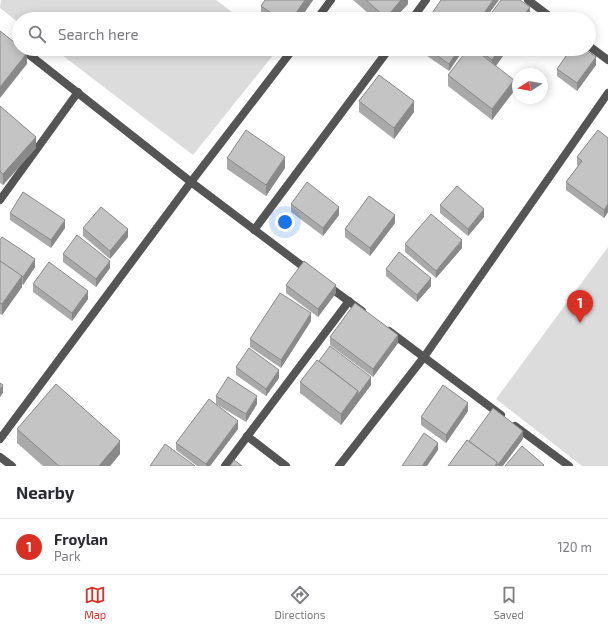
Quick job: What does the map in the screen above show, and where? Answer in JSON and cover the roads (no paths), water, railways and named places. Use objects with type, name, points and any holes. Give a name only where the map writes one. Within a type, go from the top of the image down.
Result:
[{"type":"street","points":[[322,12],[331,0]]},
{"type":"street","points":[[417,12],[426,0]]},
{"type":"street","points":[[528,0],[544,12]]},
{"type":"street","points":[[596,51],[608,60]]},
{"type":"street","points":[[31,56],[191,182],[367,315]]},
{"type":"street","points":[[0,439],[191,182],[289,56]]},
{"type":"street","points":[[254,230],[384,56]]},
{"type":"street","points":[[0,200],[78,92]]},
{"type":"street","points":[[339,466],[424,357],[608,93]]},
{"type":"street","points":[[225,466],[348,301]]},
{"type":"street","points":[[380,324],[569,466]]},
{"type":"street","points":[[247,436],[286,466]]},
{"type":"street","points":[[0,457],[12,466]]},
{"type":"place","name":"Froylan","points":[[580,323]]}]
